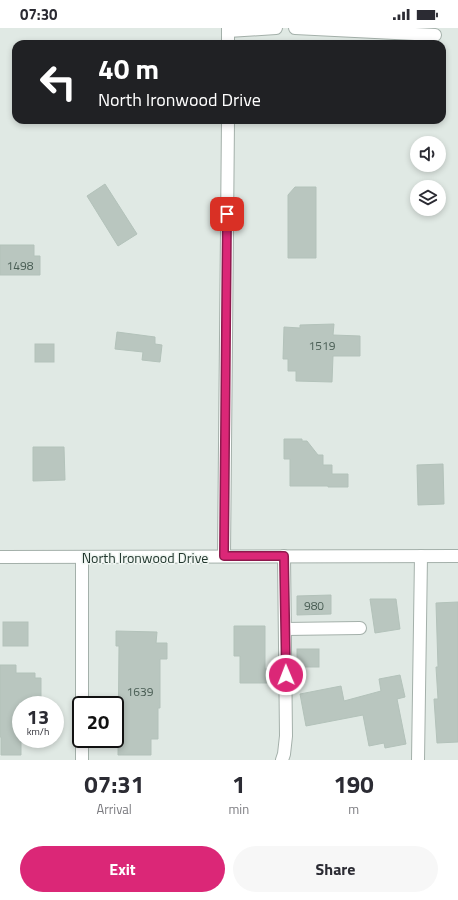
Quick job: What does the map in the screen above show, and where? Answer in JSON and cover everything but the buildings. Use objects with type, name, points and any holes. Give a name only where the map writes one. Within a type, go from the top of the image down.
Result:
[{"type":"street","points":[[228,40],[228,29],[276,28]]},
{"type":"street","points":[[295,28],[435,35]]},
{"type":"street","points":[[224,556],[228,124]]},
{"type":"street","points":[[282,760],[286,736],[284,556]]},
{"type":"street","points":[[418,760],[421,556]]},
{"type":"street","name":"North Ironwood Drive","points":[[0,557],[458,556]]},
{"type":"street","points":[[82,557],[82,696]]},
{"type":"street","points":[[285,629],[360,628]]},
{"type":"street","points":[[82,748],[82,760]]},
{"type":"route","points":[[227,214],[224,556],[284,556],[286,675]]}]
